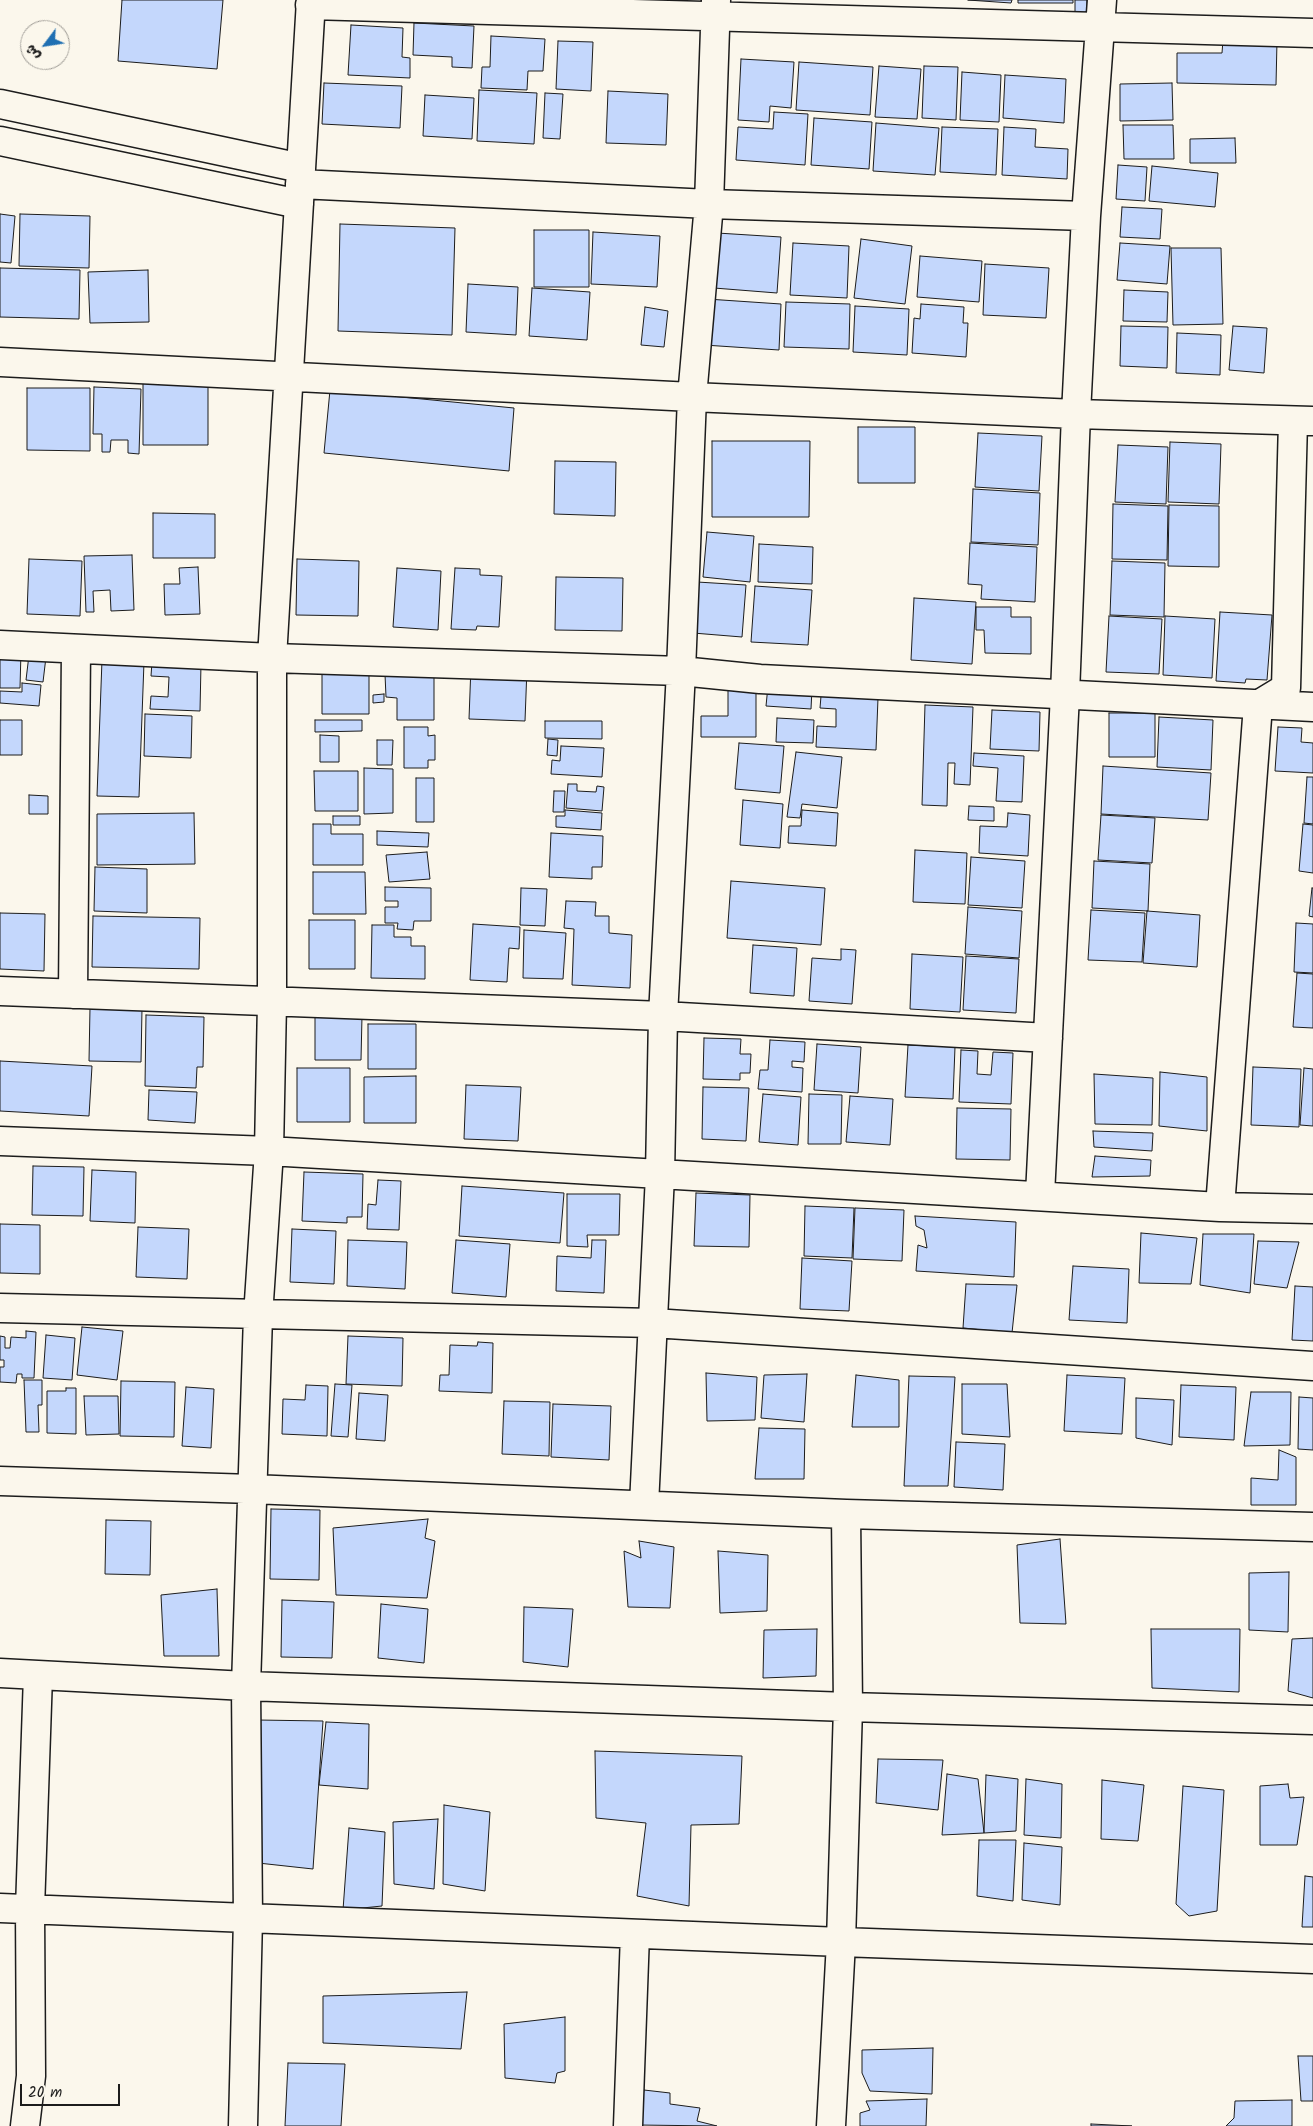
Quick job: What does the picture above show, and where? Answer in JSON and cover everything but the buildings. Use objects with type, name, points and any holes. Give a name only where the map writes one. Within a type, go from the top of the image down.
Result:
[{"type":"street","points":[[1040,1195],[1086,216],[1102,0]]},
{"type":"street","points":[[243,2126],[248,1918],[246,1686],[258,1316],[269,1151],[272,1002],[272,658],[310,2],[716,8],[1101,27],[1313,33]]},
{"type":"street","points":[[644,1505],[660,1175],[663,1016],[681,671],[692,397],[709,204],[716,8]]},
{"type":"street","points":[[0,104],[300,185]]},
{"type":"street","points":[[0,141],[300,185],[709,204],[1086,216]]},
{"type":"street","points":[[0,362],[289,375],[692,397],[1076,414],[1303,421],[1286,688],[1258,705]]},
{"type":"street","points":[[0,645],[272,658],[681,671],[760,679],[1313,707]]},
{"type":"street","points":[[73,994],[76,649]]},
{"type":"street","points":[[1220,1207],[1258,705]]},
{"type":"street","points":[[0,991],[663,1016],[1048,1038]]},
{"type":"street","points":[[0,1141],[269,1151],[1220,1207],[1313,1209]]},
{"type":"street","points":[[0,1308],[258,1316],[653,1324],[1313,1366]]},
{"type":"street","points":[[0,1481],[252,1489],[846,1514],[1313,1527]]},
{"type":"street","points":[[831,2126],[841,1942],[848,1708],[846,1514]]},
{"type":"street","points":[[0,1673],[246,1686],[848,1708],[1313,1720]]},
{"type":"street","points":[[25,2126],[32,2076],[30,1909],[38,1675]]},
{"type":"street","points":[[0,1908],[1313,1959]]},
{"type":"street","points":[[628,2126],[635,1934]]}]
